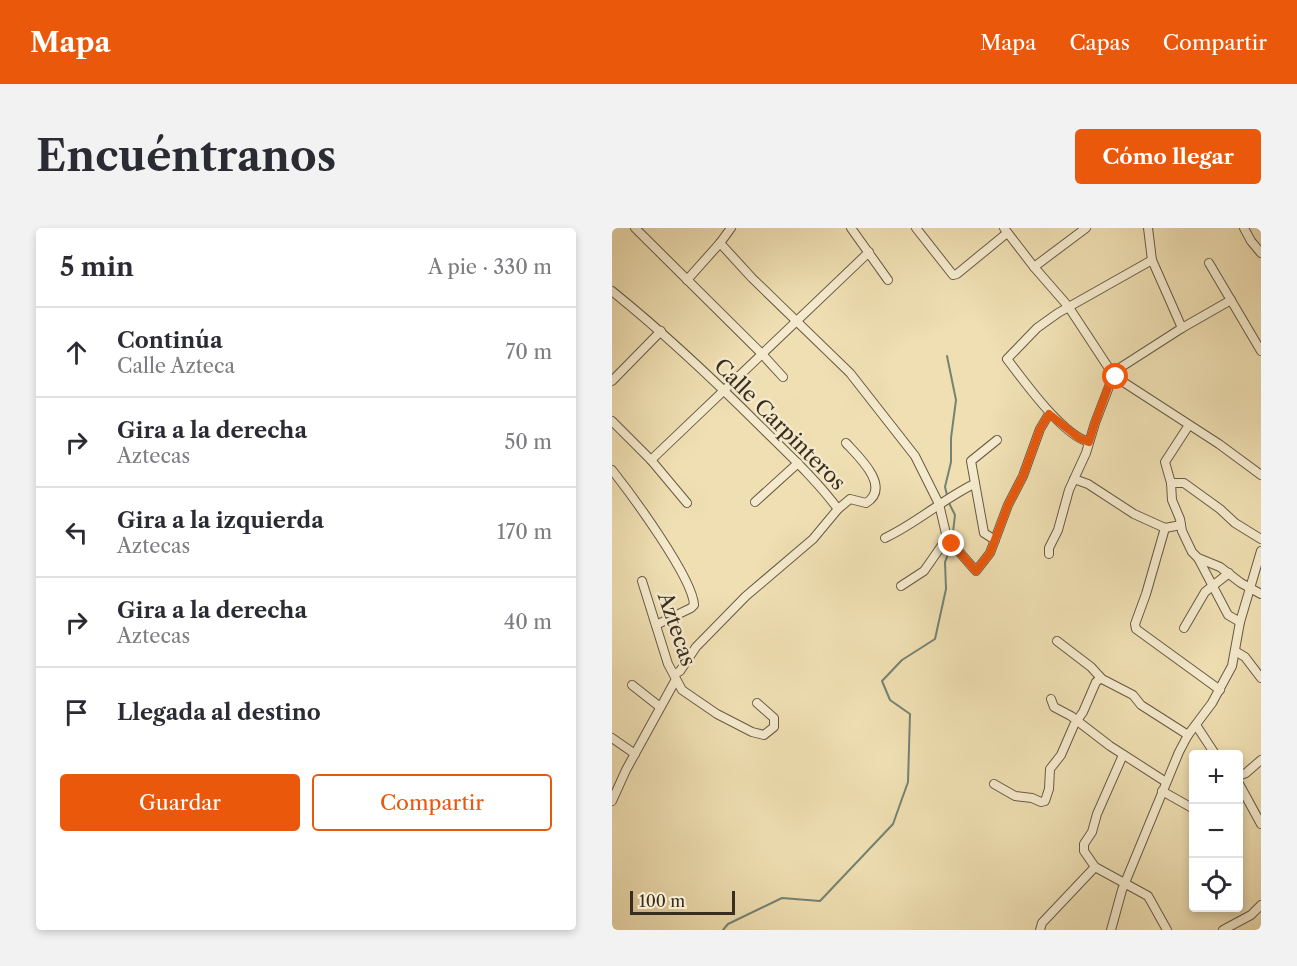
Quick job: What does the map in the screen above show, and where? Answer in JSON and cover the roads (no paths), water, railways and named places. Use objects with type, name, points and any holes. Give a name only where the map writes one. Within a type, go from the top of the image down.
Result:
[{"type":"street","points":[[635,228],[783,377]]},
{"type":"street","points":[[687,280],[731,228]]},
{"type":"street","points":[[916,228],[953,275],[957,274],[1005,230],[1068,306],[1113,374],[1219,444],[1261,475]]},
{"type":"street","points":[[1034,267],[1086,228]]},
{"type":"street","points":[[1148,228],[1152,260],[1182,328]]},
{"type":"street","points":[[1244,228],[1261,253]]},
{"type":"street","points":[[855,229],[888,280]]},
{"type":"street","points":[[720,243],[752,278],[850,373],[915,456],[939,504],[947,538],[976,571],[990,553],[1011,497],[1023,476],[1040,429],[1049,414]]},
{"type":"street","points":[[651,460],[869,252]]},
{"type":"street","points":[[1089,442],[1079,438],[1049,414],[1006,359],[1037,328],[1068,306],[1152,260]]},
{"type":"street","points":[[1209,263],[1261,351]]},
{"type":"street","name":"Calle Carpinteros","points":[[612,292],[661,331],[725,391],[822,488],[838,509],[813,539],[746,596],[696,647],[675,677],[612,801]]},
{"type":"street","points":[[1049,554],[1048,548],[1058,530],[1074,479],[1086,453],[1113,374],[1118,368],[1231,300]]},
{"type":"street","points":[[612,381],[661,331]]},
{"type":"street","points":[[612,421],[651,460],[687,503]]},
{"type":"street","points":[[1189,425],[1165,462],[1171,483],[1170,494],[1192,552],[1198,558],[1228,615],[1240,622]]},
{"type":"street","points":[[995,540],[984,533],[971,459],[997,440]]},
{"type":"street","points":[[838,509],[850,499],[866,503],[874,496],[875,491],[871,472],[846,443]]},
{"type":"street","points":[[755,502],[798,463]]},
{"type":"street","points":[[612,470],[647,519],[694,599],[694,605],[691,608],[656,625]]},
{"type":"street","points":[[1074,479],[1088,484],[1128,511],[1165,528],[1181,525]]},
{"type":"street","points":[[1171,483],[1181,482],[1190,487],[1221,509],[1235,523],[1261,539]]},
{"type":"street","points":[[885,538],[910,525],[939,504],[974,484]]},
{"type":"street","points":[[1165,528],[1135,624],[1136,629],[1220,690]]},
{"type":"street","points":[[901,586],[924,571],[947,538]]},
{"type":"street","points":[[1111,930],[1117,917],[1120,895],[1166,782],[1188,735],[1220,690],[1232,666],[1240,622],[1261,550]]},
{"type":"street","points":[[1198,558],[1217,565],[1261,594]]},
{"type":"street","points":[[1184,628],[1204,592],[1229,573]]},
{"type":"street","name":"Aztecas","points":[[642,581],[668,664],[682,690],[717,714],[752,732],[764,735],[774,727],[774,718],[757,703]]},
{"type":"street","points":[[1057,641],[1091,667],[1101,678],[1133,694],[1141,705],[1188,735]]},
{"type":"street","points":[[1235,651],[1244,655],[1261,678]]},
{"type":"street","points":[[994,784],[1015,796],[1045,801],[1049,789],[1050,769],[1061,755],[1096,682],[1101,678]]},
{"type":"street","points":[[632,685],[660,707]]},
{"type":"street","points":[[1051,699],[1054,707],[1166,782]]},
{"type":"street","points":[[1196,725],[1212,750]]},
{"type":"street","points":[[612,738],[635,753]]},
{"type":"street","points":[[1123,754],[1084,848],[1087,858],[1095,867],[1148,896],[1167,930]]},
{"type":"street","points":[[1243,774],[1261,760]]},
{"type":"street","points":[[1243,790],[1261,824]]},
{"type":"street","points":[[1162,791],[1189,806]]},
{"type":"street","points":[[1040,930],[1042,923],[1095,867]]},
{"type":"street","points":[[1223,930],[1248,917],[1261,905]]},
{"type":"waterway","points":[[947,356],[956,400],[951,438],[951,462],[945,487],[947,495]]},
{"type":"waterway","points":[[948,501],[955,515],[952,541]]},
{"type":"waterway","points":[[723,930],[728,924],[782,898],[820,901],[893,824],[908,782],[910,714],[890,700],[882,681],[902,660],[935,639],[946,589],[945,562],[951,547]]}]
